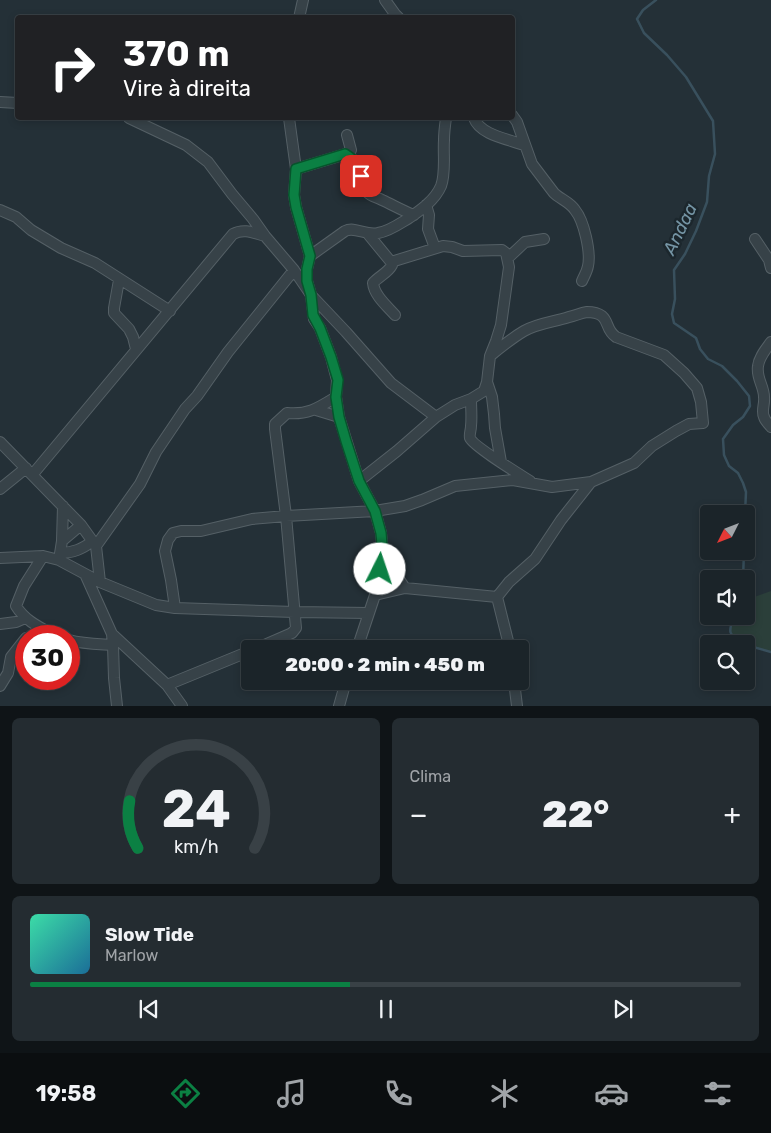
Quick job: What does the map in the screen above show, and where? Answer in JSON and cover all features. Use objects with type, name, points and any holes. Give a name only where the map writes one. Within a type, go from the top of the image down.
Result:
[{"type":"street","points":[[385,0],[396,15]]},
{"type":"street","points":[[300,15],[304,1]]},
{"type":"street","points":[[0,102],[15,103]]},
{"type":"street","points":[[133,120],[186,145],[208,162],[265,236],[294,270],[311,295],[391,383],[436,417]]},
{"type":"street","points":[[289,120],[296,169],[294,195],[310,256],[307,281],[311,295],[313,315],[320,328],[338,380],[336,397],[339,417],[359,481],[375,511],[381,533],[383,556],[375,595],[360,640]]},
{"type":"street","points":[[310,256],[349,229],[368,234],[377,234],[389,230],[426,206],[441,186],[446,120]]},
{"type":"street","points":[[475,120],[479,127],[485,131],[524,145]]},
{"type":"street","points":[[515,120],[532,164],[557,197],[575,209],[579,216],[587,237],[588,268],[582,281]]},
{"type":"street","points":[[296,169],[349,153],[351,150],[347,135]]},
{"type":"street","points":[[345,154],[359,166],[364,186],[373,197],[414,215]]},
{"type":"street","points":[[426,206],[429,215],[428,229],[435,248]]},
{"type":"street","points":[[0,210],[19,219],[35,233],[61,248],[95,263],[170,311]]},
{"type":"street","points":[[246,231],[253,219]]},
{"type":"street","points":[[0,489],[29,471],[170,311],[234,234],[246,231],[265,236]]},
{"type":"street","points":[[368,234],[392,265],[391,268],[376,279],[374,287],[376,293],[395,315]]},
{"type":"street","points":[[755,238],[769,260],[771,268]]},
{"type":"street","points":[[508,258],[525,242],[544,239]]},
{"type":"street","points":[[359,481],[436,417],[455,405],[471,399],[484,391],[490,356],[501,325],[509,267],[506,253],[502,250],[463,251],[443,246],[390,262]]},
{"type":"street","points":[[0,558],[59,556],[95,544],[140,484],[156,452],[185,408],[197,396],[228,352],[294,270]]},
{"type":"street","points":[[119,280],[114,313],[133,337],[136,349]]},
{"type":"street","points":[[175,608],[172,580],[165,551],[168,540],[173,533],[201,531],[252,519],[375,511],[405,506],[455,486],[513,480],[552,487],[592,482],[634,463],[652,446],[689,424],[703,423],[701,402],[697,388],[684,373],[664,355],[616,338],[610,332],[602,316],[595,313],[580,313],[526,330],[490,356]]},
{"type":"street","points":[[320,328],[332,317]]},
{"type":"street","points":[[771,342],[760,360],[757,370],[764,398],[764,418],[771,427]]},
{"type":"street","points":[[760,360],[771,360]]},
{"type":"street","points":[[487,382],[492,398],[501,462]]},
{"type":"street","points":[[277,640],[292,634],[296,628],[286,516],[275,424],[287,413],[298,414],[316,410],[336,397]]},
{"type":"street","points":[[471,399],[470,440],[532,483]]},
{"type":"street","points":[[316,410],[339,417]]},
{"type":"street","points":[[0,442],[81,525],[95,544],[100,582]]},
{"type":"street","points":[[497,597],[509,582],[535,559],[561,520],[592,482]]},
{"type":"street","points":[[59,556],[62,541],[62,506]]},
{"type":"street","points":[[62,541],[81,525]]},
{"type":"street","points":[[35,625],[25,618],[16,606],[24,586],[43,556]]},
{"type":"street","points":[[59,556],[100,582],[156,605],[175,608],[295,612],[369,612]]},
{"type":"street","points":[[383,556],[405,588]]},
{"type":"street","points":[[85,574],[112,634],[117,706]]},
{"type":"street","points":[[375,595],[405,588],[497,597]]},
{"type":"street","points":[[497,597],[508,640]]},
{"type":"street","points":[[0,624],[16,622],[25,618]]},
{"type":"street","points":[[112,634],[166,685],[182,706]]},
{"type":"street","points":[[80,642],[113,645]]},
{"type":"street","points":[[0,686],[8,673],[11,657],[15,652]]},
{"type":"street","points":[[166,685],[241,655]]},
{"type":"street","points":[[339,706],[343,690]]},
{"type":"street","points":[[515,690],[516,706]]},
{"type":"green space","points":[[771,591],[771,652],[755,648],[755,635],[732,635],[730,631],[731,625],[755,625],[755,597]]},
{"type":"waterway","name":"Andaa","points":[[656,0],[643,10],[637,19],[644,33],[686,77],[713,121],[715,154],[709,176],[707,202],[685,254],[674,270],[675,299],[672,314],[674,323],[696,338],[700,349],[708,359],[722,366],[749,396],[750,406],[743,417],[733,425],[723,439],[724,455],[729,466],[738,473],[743,483],[746,492],[745,505]]},
{"type":"waterway","name":"Andaa","points":[[743,570],[744,560]]},
{"type":"waterway","name":"Andaa","points":[[731,625],[730,632],[732,635]]},
{"type":"waterway","name":"Andaa","points":[[755,648],[771,652]]},
{"type":"route","points":[[361,176],[359,166],[345,154],[296,169],[294,195],[310,256],[307,281],[311,295],[313,315],[320,328],[338,380],[336,397],[339,417],[359,481],[375,511],[381,533],[383,556],[380,569]]}]
